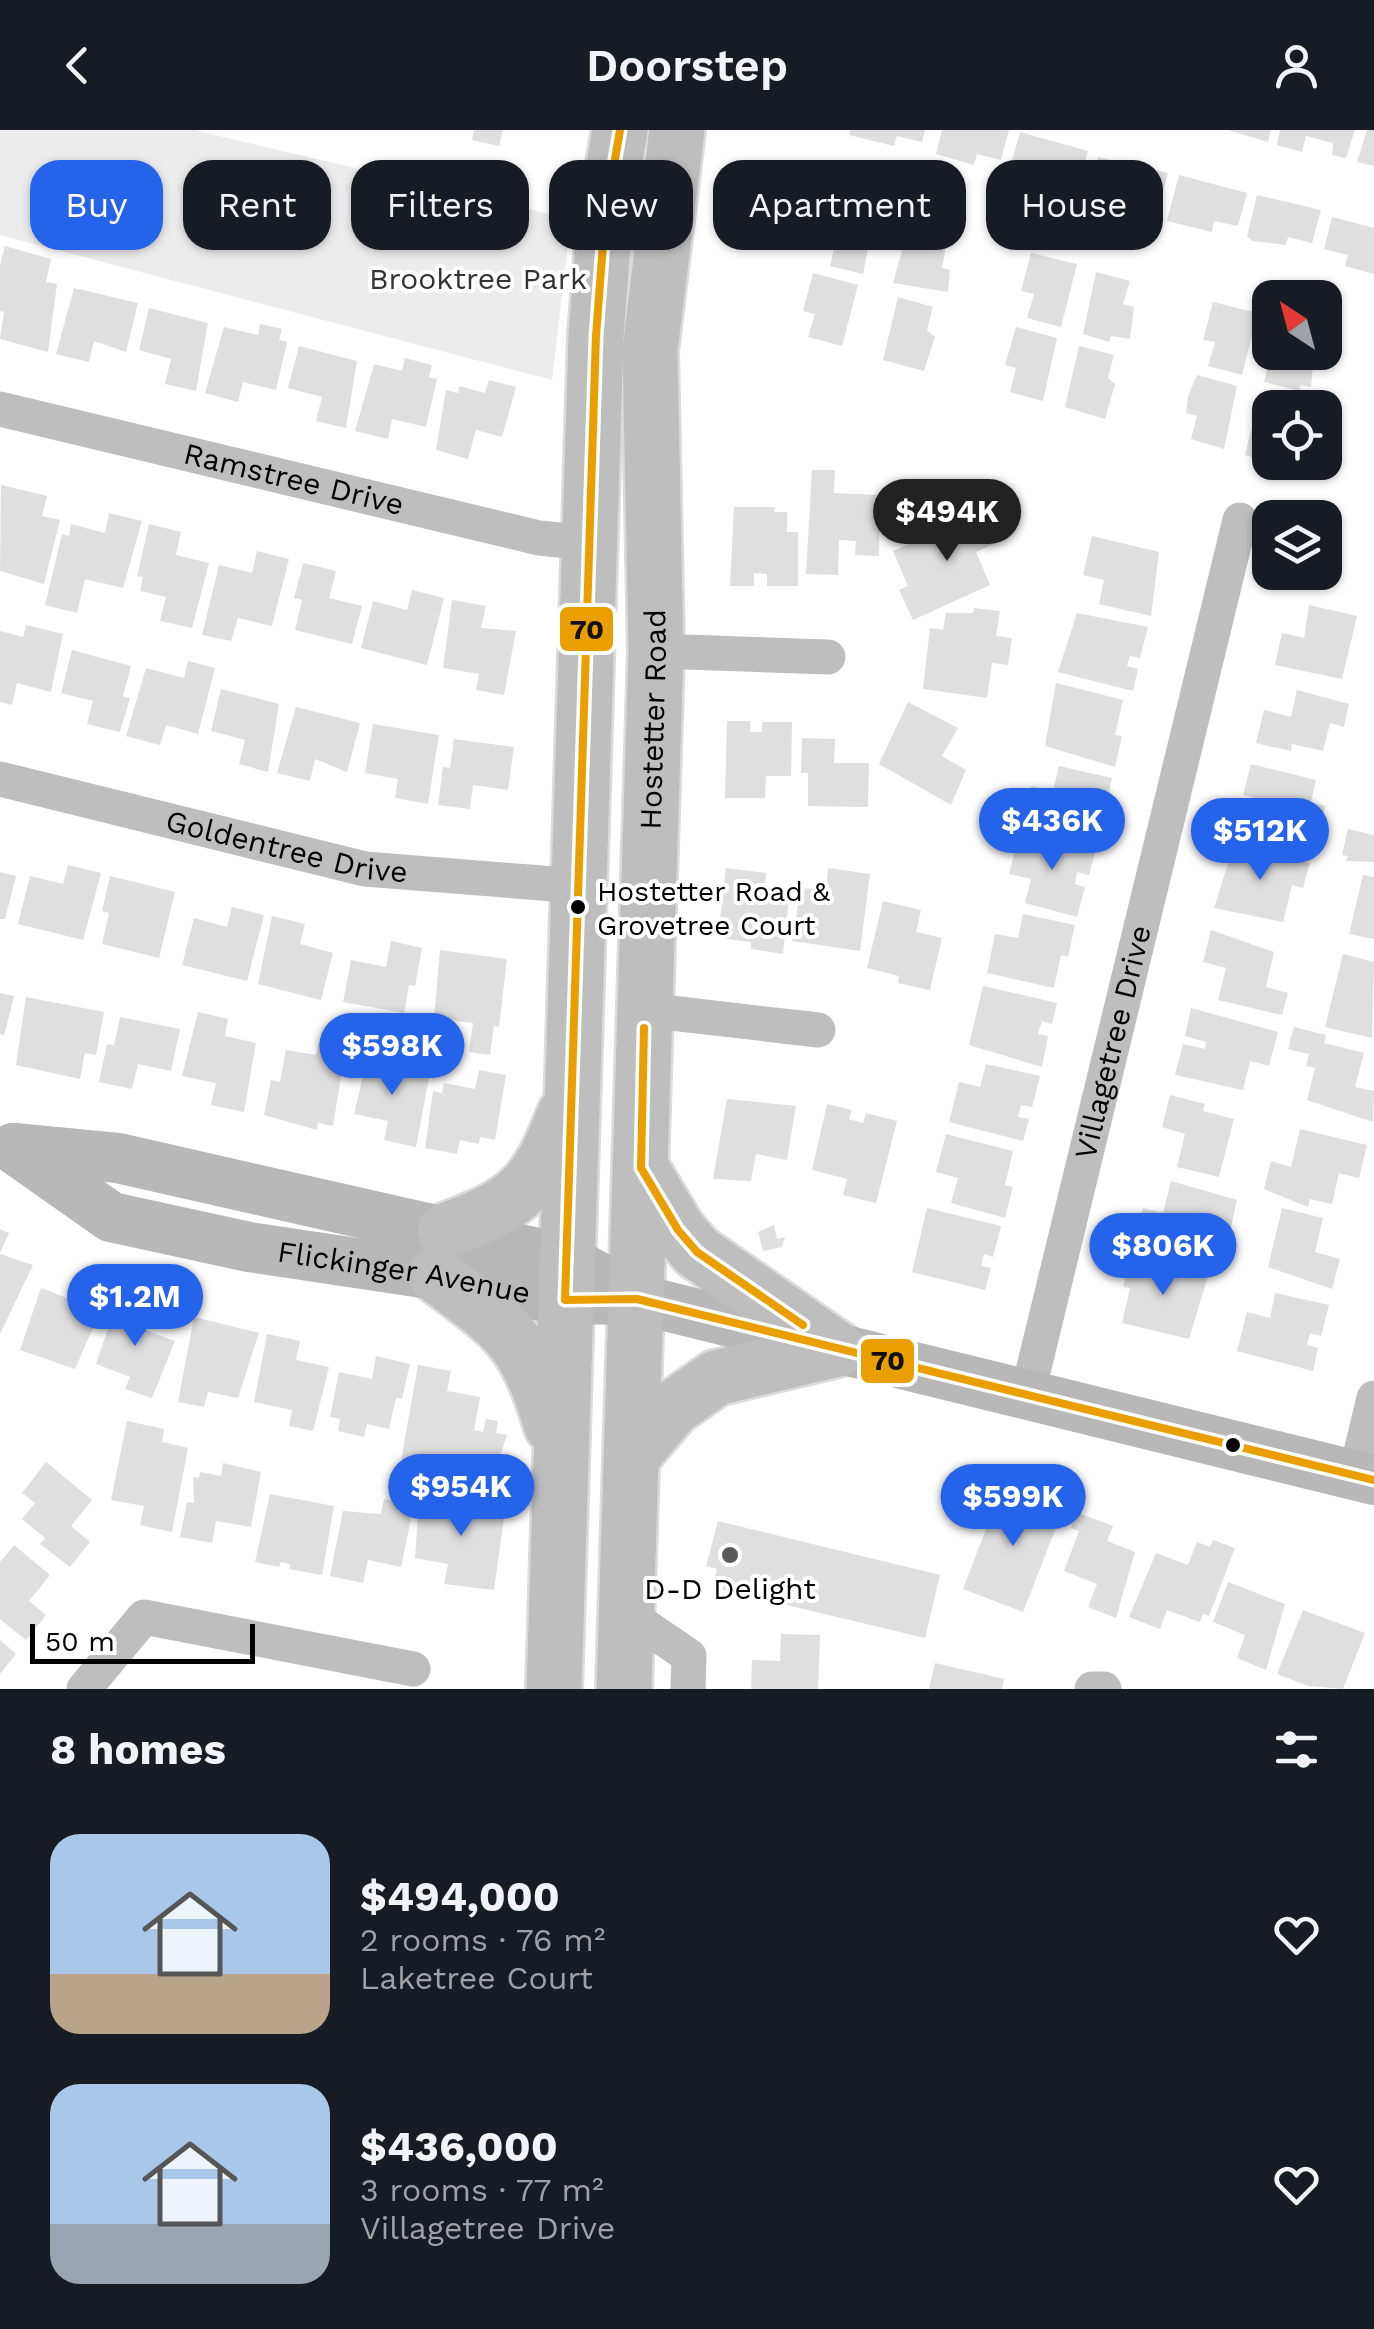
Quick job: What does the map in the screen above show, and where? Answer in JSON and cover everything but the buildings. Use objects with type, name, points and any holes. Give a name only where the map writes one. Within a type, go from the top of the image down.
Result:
[{"type":"main road","points":[[554,1689],[596,336],[605,218],[620,130]]},
{"type":"main road","name":"Hostetter Road","points":[[624,1689],[656,651],[650,350],[677,130]]},
{"type":"main road","points":[[561,1455],[537,1376],[520,1343],[440,1253],[516,1198],[545,1166],[573,1093]]},
{"type":"main road","name":"Flickinger Avenue","points":[[6,1146],[111,1217],[249,1247],[440,1253],[566,1280],[1368,1476]]},
{"type":"main road","points":[[641,1168],[678,1230],[697,1252],[837,1348]]},
{"type":"main road","points":[[633,1456],[672,1408],[716,1378],[837,1348]]},
{"type":"street","name":"Ramstree Drive","points":[[0,409],[539,538],[589,543]]},
{"type":"street","name":"Villagetree Drive","points":[[1028,1392],[1240,520]]},
{"type":"street","points":[[656,651],[828,657]]},
{"type":"street","name":"Goldentree Drive","points":[[0,778],[365,869],[580,886]]},
{"type":"street","points":[[645,1010],[818,1030]]},
{"type":"street","points":[[1368,1476],[1374,1398]]},
{"type":"street","points":[[626,1612],[689,1656],[688,1689]]},
{"type":"street","points":[[84,1689],[144,1618],[413,1670]]},
{"type":"street","points":[[1092,1689],[1104,1689]]},
{"type":"green space","name":"Brooktree Park","points":[[0,130],[194,130],[321,160],[183,160],[183,250],[331,250],[331,162],[351,167],[351,250],[529,250],[529,209],[549,214],[549,250],[567,250],[552,380],[57,250],[163,250],[163,160],[30,160],[30,243],[0,235]]},
{"type":"transit line","name":"70","points":[[620,130],[605,218],[596,336],[565,1300],[637,1299],[1374,1480]]},
{"type":"transit line","name":"70","points":[[644,1028],[641,1168],[678,1230],[697,1252],[803,1325]]},
{"type":"place","name":"Hostetter Road & Grovetree Court","points":[[578,907]]},
{"type":"place","name":"D-D Delight","points":[[730,1555]]}]
